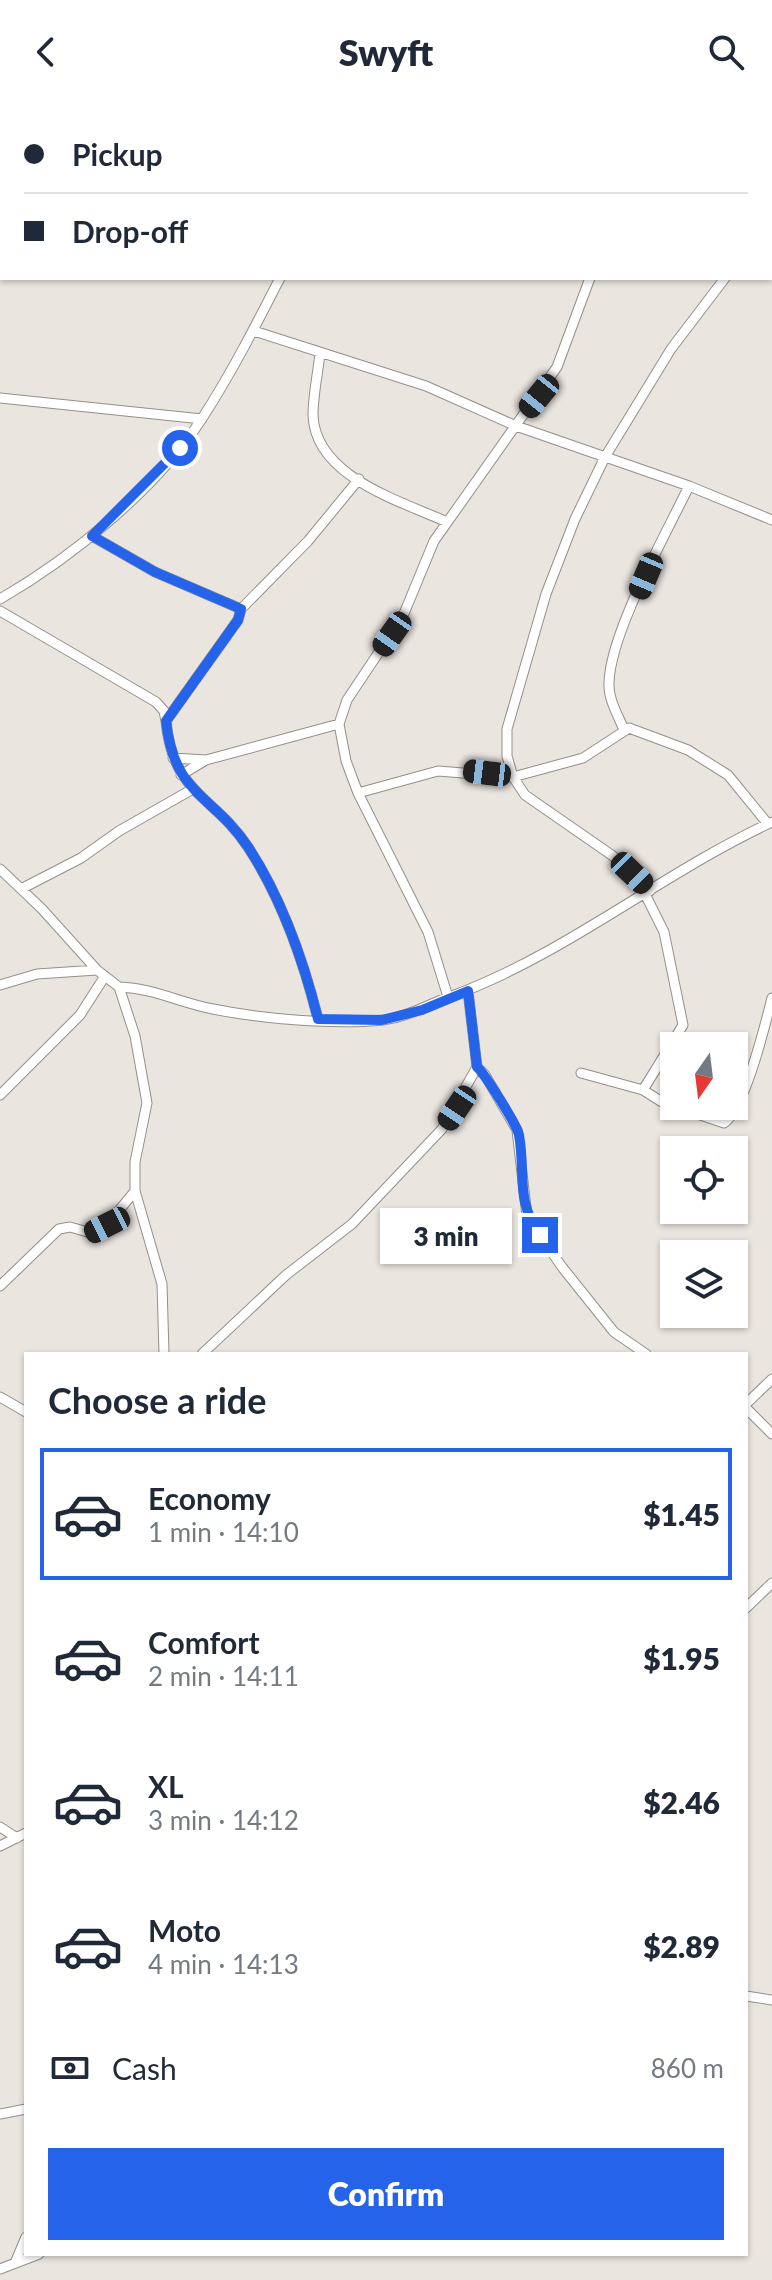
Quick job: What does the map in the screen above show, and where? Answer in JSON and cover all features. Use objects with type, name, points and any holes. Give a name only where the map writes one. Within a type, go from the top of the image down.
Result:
[{"type":"street","points":[[0,599],[51,570],[92,536],[164,465],[202,419],[254,331],[279,280]]},
{"type":"street","points":[[448,997],[422,918],[358,793],[346,761],[339,724],[347,700],[403,616],[434,541],[557,367],[589,280]]},
{"type":"street","points":[[643,1090],[683,1025],[664,932],[647,892],[613,856],[525,795],[513,777],[507,756],[507,729],[513,698],[555,569],[605,457],[671,349],[723,280]]},
{"type":"street","points":[[254,331],[465,401],[516,426],[689,486],[772,520]]},
{"type":"street","points":[[320,353],[313,416],[327,454],[359,479],[447,522]]},
{"type":"street","points":[[0,398],[202,419]]},
{"type":"street","points":[[166,721],[238,620],[241,609],[308,541],[359,479]]},
{"type":"street","points":[[624,730],[610,695],[614,656],[646,576],[689,486]]},
{"type":"street","points":[[92,536],[155,572],[241,609]]},
{"type":"street","points":[[0,611],[156,702],[164,711],[173,758],[181,775],[191,790],[248,847],[305,964],[318,1019]]},
{"type":"street","points":[[181,775],[206,760],[339,724]]},
{"type":"street","points":[[119,987],[147,988],[212,1009],[285,1020],[382,1020],[422,1010],[468,991],[647,892],[697,858],[770,823],[728,775],[688,750],[643,732],[624,730],[599,751],[583,758],[513,777],[438,771],[358,793]]},
{"type":"street","points":[[173,758],[206,760]]},
{"type":"street","points":[[21,889],[81,858],[191,790]]},
{"type":"street","points":[[0,869],[101,973],[119,987],[135,1036],[147,1103],[135,1162],[135,1191],[162,1284],[164,1352]]},
{"type":"street","points":[[0,985],[37,974],[101,973]]},
{"type":"street","points":[[0,1095],[80,1015],[101,973]]},
{"type":"street","points":[[204,1352],[286,1275],[352,1224],[385,1187],[426,1150],[457,1108],[477,1067],[468,991]]},
{"type":"street","points":[[581,1073],[643,1090],[662,1102],[724,1123],[730,1119],[742,1093],[772,998]]},
{"type":"street","points":[[477,1067],[485,1075],[517,1130],[527,1216],[614,1332],[643,1352]]},
{"type":"street","points":[[0,1286],[59,1229],[70,1227],[91,1233],[107,1225],[135,1191]]},
{"type":"street","points":[[748,1404],[772,1379]]},
{"type":"street","points":[[0,1397],[24,1411]]},
{"type":"street","points":[[748,1408],[772,1434]]},
{"type":"street","points":[[748,1606],[772,1583]]},
{"type":"street","points":[[0,1827],[22,1836]]},
{"type":"street","points":[[0,1846],[22,1836]]},
{"type":"street","points":[[748,1996],[772,2000]]},
{"type":"street","points":[[0,2114],[24,2109]]},
{"type":"street","points":[[15,2263],[24,2242]]},
{"type":"street","points":[[0,2269],[34,2256]]},
{"type":"route","points":[[180,448],[92,536],[155,572],[241,609],[238,620],[166,721],[173,758],[191,790],[248,847],[305,964],[318,1019],[382,1020],[422,1010],[468,991],[477,1044],[477,1067],[491,1084],[519,1135],[522,1190],[527,1216],[540,1235]]}]
